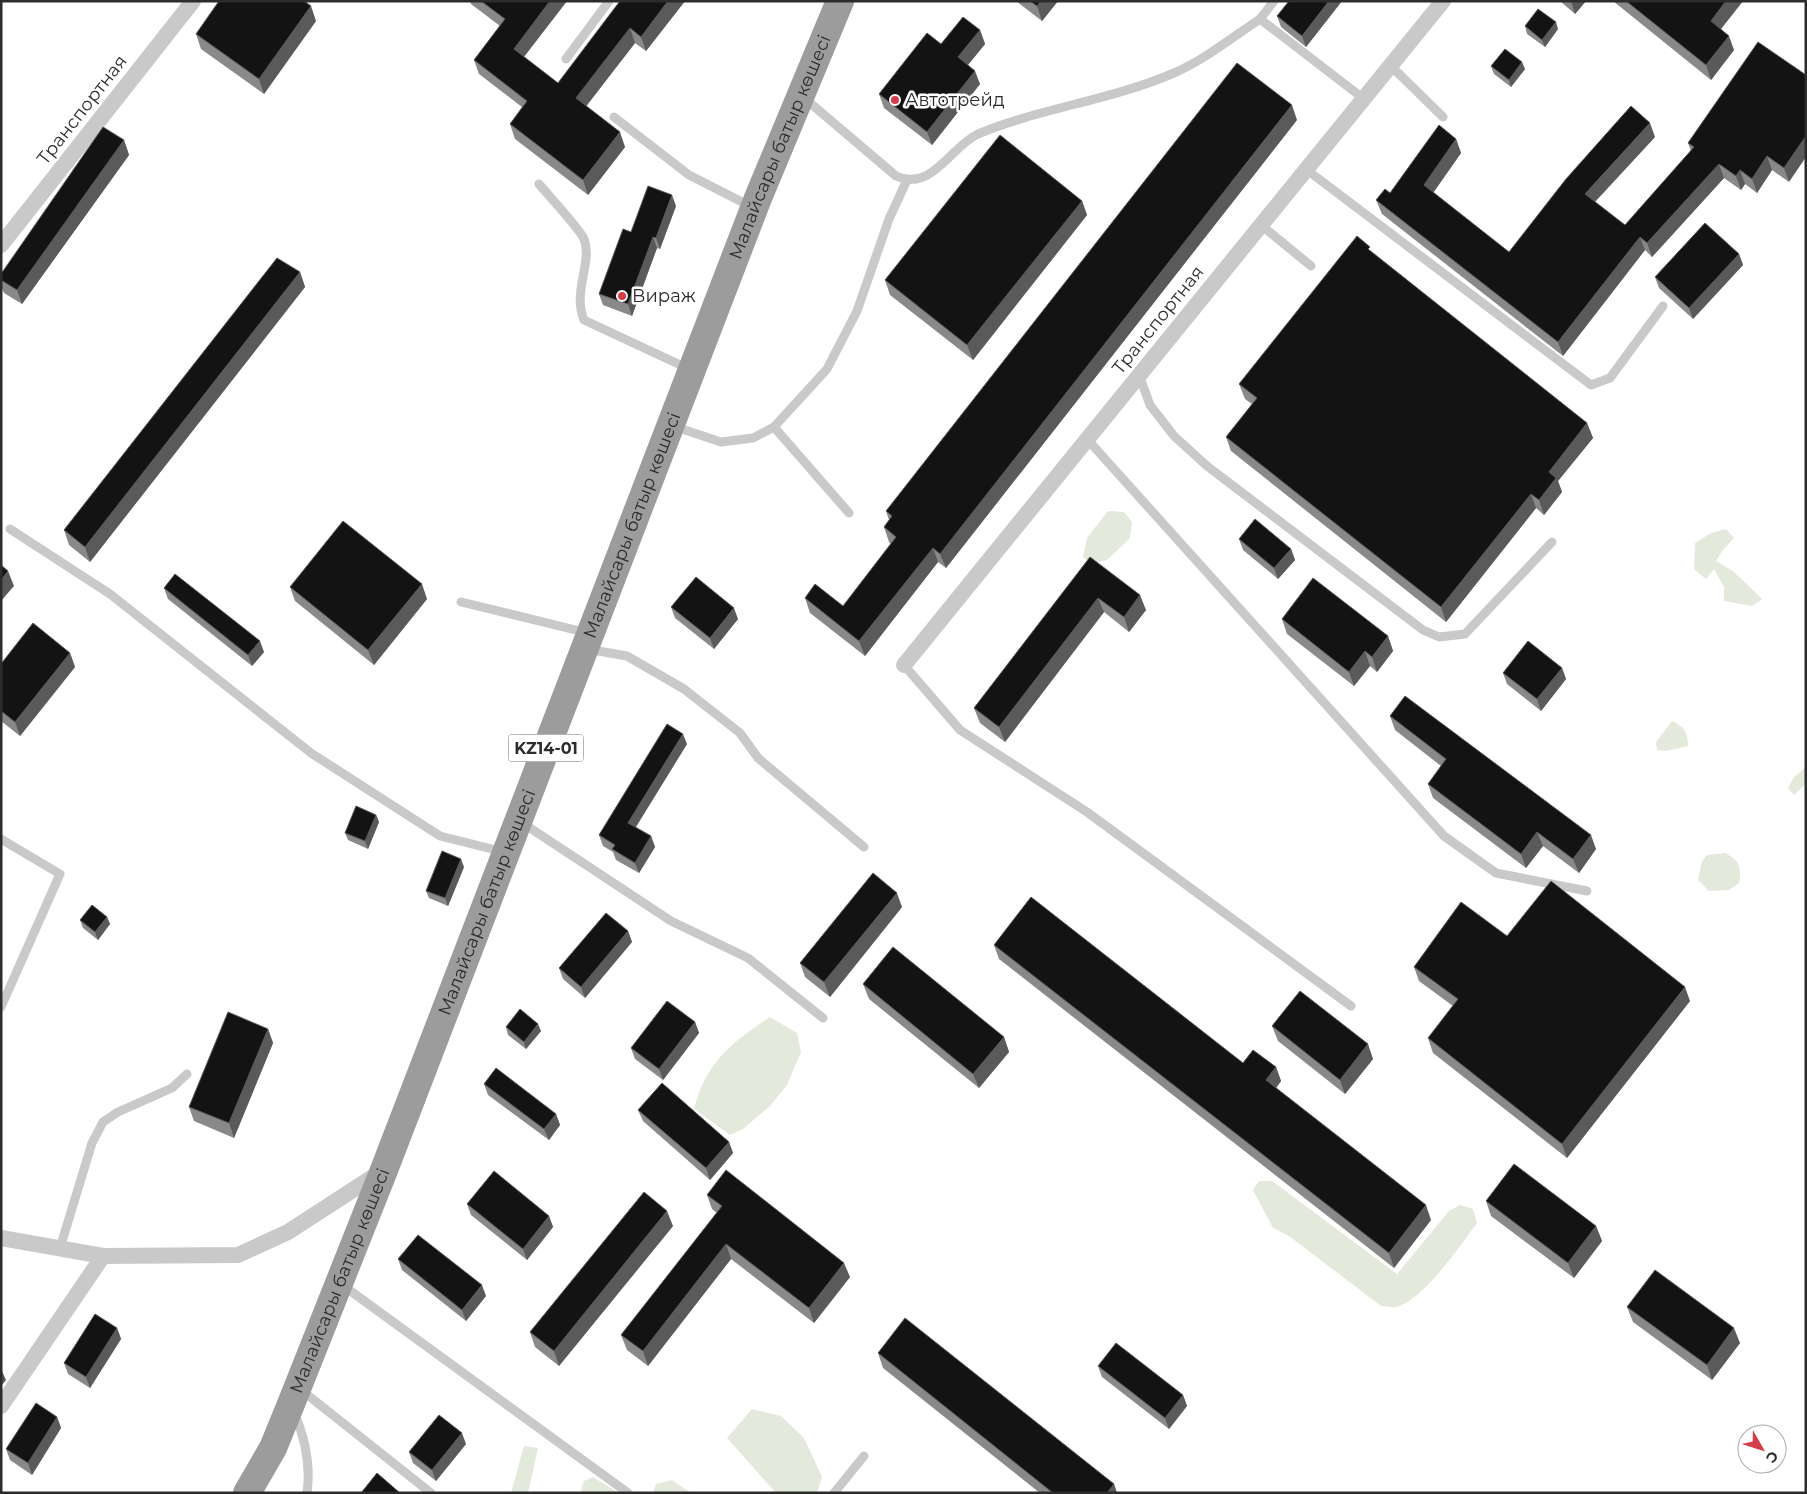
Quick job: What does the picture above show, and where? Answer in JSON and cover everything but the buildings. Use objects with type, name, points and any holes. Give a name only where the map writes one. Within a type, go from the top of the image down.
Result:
[{"type":"highway","name":"Малайсары батыр көшесі","points":[[247,1493],[273,1448],[384,1170],[754,208],[840,1]]},
{"type":"street","name":"Транспортная","points":[[1,244],[194,1]]},
{"type":"street","name":"Транспортная","points":[[904,665],[1443,1]]},
{"type":"street","points":[[1,1238],[103,1256],[238,1255],[288,1232],[384,1170]]},
{"type":"street","points":[[1,1406],[103,1256]]},
{"type":"lane","points":[[566,59],[609,1]]},
{"type":"lane","points":[[801,95],[896,176],[907,180],[917,179],[931,173],[977,135],[1174,73],[1260,19],[1274,1]]},
{"type":"lane","points":[[1260,19],[1364,99]]},
{"type":"lane","points":[[1391,66],[1443,117]]},
{"type":"lane","points":[[614,117],[689,175],[754,208]]},
{"type":"lane","points":[[1307,170],[1591,385],[1610,378],[1663,306]]},
{"type":"lane","points":[[670,425],[721,442],[753,438],[774,427],[827,369],[857,311],[890,219],[907,180]]},
{"type":"lane","points":[[540,184],[584,239],[586,255],[580,283],[580,310],[584,320],[692,370]]},
{"type":"lane","points":[[1262,224],[1311,266]]},
{"type":"lane","points":[[1139,374],[1150,405],[1174,436],[1207,466],[1415,625],[1431,634],[1439,637],[1465,634],[1552,542]]},
{"type":"lane","points":[[774,427],[849,513]]},
{"type":"lane","points":[[1087,439],[1444,836],[1496,873],[1587,891]]},
{"type":"lane","points":[[10,529],[110,594],[312,753],[440,836],[506,852]]},
{"type":"lane","points":[[461,602],[588,641],[627,656],[684,689],[740,733],[758,758],[864,846]]},
{"type":"lane","points":[[904,665],[960,730],[1087,812],[1351,1006]]},
{"type":"lane","points":[[519,820],[671,921],[748,958],[823,1018]]},
{"type":"lane","points":[[1,839],[60,874],[1,1007]]},
{"type":"lane","points":[[60,1248],[92,1143],[103,1122],[118,1112],[172,1088],[187,1074]]},
{"type":"lane","points":[[339,1282],[628,1493]]},
{"type":"lane","points":[[294,1396],[309,1469],[307,1493]]},
{"type":"lane","points":[[294,1396],[431,1493]]},
{"type":"lane","points":[[834,1493],[864,1456]]},
{"type":"shaded area","points":[[1108,511],[1124,512],[1132,522],[1130,538],[1107,560],[1092,564],[1083,557],[1087,538]]},
{"type":"shaded area","points":[[1726,529],[1734,538],[1716,561],[1733,571],[1762,599],[1752,606],[1724,601],[1724,587],[1714,569],[1706,579],[1694,569],[1695,543],[1711,533]]},
{"type":"shaded area","points":[[1672,721],[1685,730],[1688,746],[1666,751],[1657,750],[1656,742]]},
{"type":"shaded area","points":[[1806,767],[1806,784],[1794,795],[1788,788],[1794,777]]},
{"type":"shaded area","points":[[1725,853],[1734,858],[1740,868],[1739,883],[1729,890],[1709,891],[1698,880],[1702,861],[1707,855]]},
{"type":"shaded area","points":[[770,1017],[797,1033],[801,1052],[787,1085],[770,1106],[743,1129],[730,1135],[694,1109],[699,1093],[705,1078],[722,1055],[743,1036]]},
{"type":"shaded area","points":[[1259,1181],[1272,1181],[1397,1274],[1449,1211],[1460,1205],[1473,1209],[1477,1223],[1441,1271],[1419,1293],[1408,1302],[1397,1307],[1381,1306],[1289,1236],[1273,1228],[1253,1190]]},
{"type":"shaded area","points":[[752,1409],[781,1416],[804,1438],[822,1477],[817,1493],[776,1493],[727,1438]]},
{"type":"shaded area","points":[[524,1446],[538,1448],[528,1493],[511,1493]]},
{"type":"shaded area","points":[[593,1477],[619,1493],[580,1493],[584,1481]]},
{"type":"shaded area","points":[[672,1480],[691,1493],[653,1493],[656,1484]]},
{"type":"place","name":"Автотрейд","points":[[895,100]]},
{"type":"place","name":"Вираж","points":[[622,296]]}]
